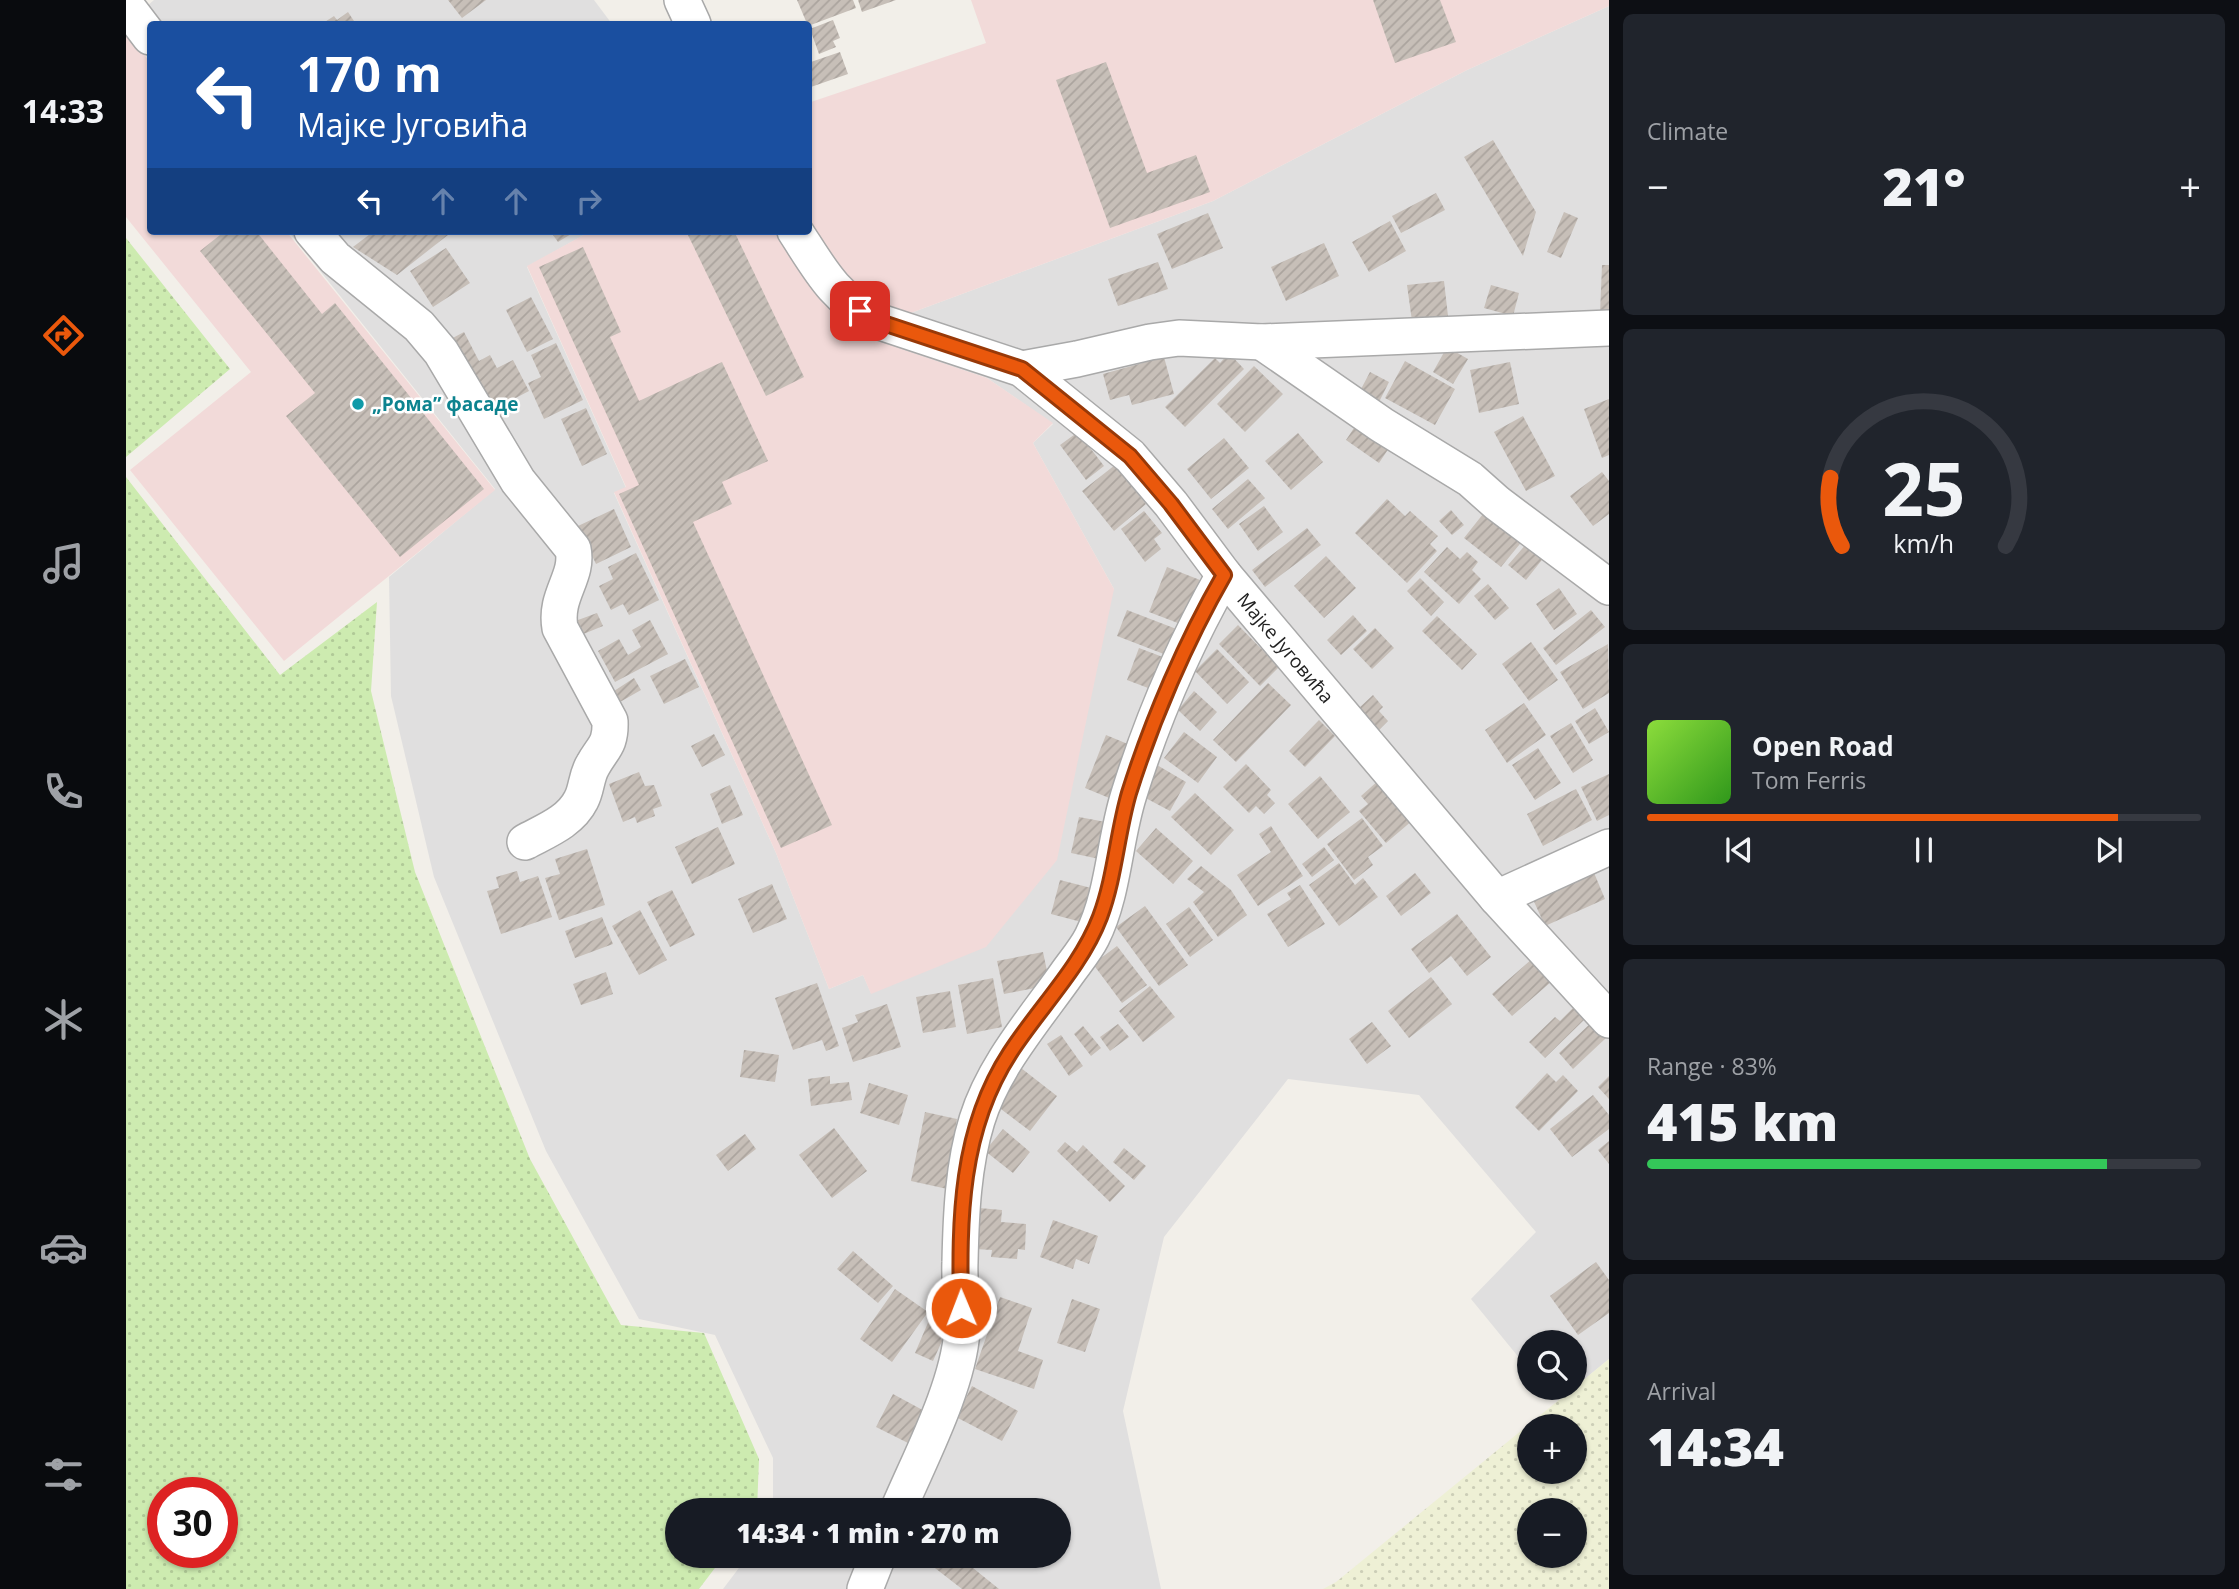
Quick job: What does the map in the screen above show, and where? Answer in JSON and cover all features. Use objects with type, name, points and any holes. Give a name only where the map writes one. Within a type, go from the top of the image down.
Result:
[{"type":"street","points":[[682,0],[691,21]]},
{"type":"street","points":[[126,11],[131,12],[147,33]]},
{"type":"street","points":[[315,235],[335,258],[419,326],[441,352],[518,481],[573,549],[576,562],[561,598],[558,618],[560,628],[610,721],[611,734],[605,750],[590,771],[582,798],[573,812],[564,821],[525,842]]},
{"type":"street","name":"Мајке Југовића","points":[[798,235],[838,294],[860,311],[877,321],[1022,369],[1130,456],[1171,504],[1224,575],[1497,898],[1609,1020]]},
{"type":"street","points":[[1022,369],[1179,338],[1262,342],[1609,328]]},
{"type":"street","points":[[1312,379],[1313,354],[1326,339]]},
{"type":"street","points":[[1262,342],[1381,425],[1470,480],[1609,587]]},
{"type":"street","points":[[903,1498],[950,1385],[957,1359],[962,1331],[960,1263],[968,1153],[978,1118],[990,1086],[1010,1053],[1091,939],[1109,888],[1115,847],[1132,785],[1199,618],[1224,575]]},
{"type":"street","points":[[1497,898],[1609,847]]},
{"type":"street","points":[[865,1589],[873,1568]]},
{"type":"shaded area","points":[[154,0],[594,0],[610,21],[147,21],[147,56],[126,30],[126,24]]},
{"type":"shaded area","points":[[971,0],[1609,0],[1609,6],[1467,70],[1213,201],[908,314],[889,306],[841,271],[823,247],[812,226],[812,102],[986,43]]},
{"type":"shaded area","points":[[1609,6],[1609,1359],[1587,1377],[1587,1330],[1517,1330],[1517,1355],[1471,1299],[1536,1232],[1419,1095],[1288,1079],[1164,1237],[1123,1411],[1161,1589],[723,1589],[739,1568],[1071,1568],[1071,1498],[773,1498],[773,1458],[715,1335],[639,1319],[546,1151],[434,877],[391,696],[389,577],[495,489],[291,235],[584,235],[527,267],[626,488],[614,493],[776,853],[829,989],[863,975],[871,993],[1114,589],[1033,443],[1053,424],[987,378],[878,343],[908,314],[1213,201],[1467,70]]},
{"type":"shaded area","points":[[126,32],[147,58],[147,235],[289,235],[495,490],[284,661],[130,470],[251,372],[126,217]]},
{"type":"shaded area","points":[[584,235],[778,235],[820,298],[857,334],[987,378],[1053,423],[1033,443],[1114,589],[1057,860],[986,947],[871,994],[863,975],[829,989],[776,853],[614,492],[626,487],[527,266]]},
{"type":"green space","points":[[126,238],[230,369],[126,457]]},
{"type":"green space","points":[[126,477],[280,675],[377,602],[371,691],[415,872],[530,1159],[621,1325],[704,1333],[759,1459],[757,1498],[665,1498],[665,1568],[715,1568],[699,1589],[126,1589]]},
{"type":"green space","points":[[1609,1359],[1609,1589],[1323,1589],[1336,1582],[1517,1434],[1517,1484],[1587,1484],[1587,1414],[1542,1414],[1559,1400],[1587,1400],[1587,1377]]},
{"type":"building","points":[[448,0],[486,0],[462,18]]},
{"type":"building","points":[[797,0],[853,0],[856,8],[812,24],[812,21],[806,21]]},
{"type":"building","points":[[858,0],[896,0],[862,12]]},
{"type":"building","points":[[1373,0],[1440,0],[1456,42],[1395,63]]},
{"type":"building","points":[[348,12],[354,21],[326,21],[334,16],[337,20]]},
{"type":"building","points":[[833,20],[840,38],[833,41],[836,47],[819,54],[812,28]]},
{"type":"building","points":[[840,52],[848,74],[812,87],[812,62]]},
{"type":"building","points":[[1106,62],[1147,173],[1196,155],[1210,192],[1110,228],[1056,80]]},
{"type":"building","points":[[1493,140],[1536,212],[1523,256],[1464,157]]},
{"type":"building","points":[[1436,193],[1445,210],[1401,233],[1392,216]]},
{"type":"building","points":[[1564,212],[1578,218],[1561,258],[1547,252]]},
{"type":"building","points":[[1208,213],[1223,248],[1172,269],[1157,234]]},
{"type":"building","points":[[1390,221],[1406,251],[1369,272],[1352,242]]},
{"type":"building","name":"„Рома” фасаде","points":[[220,235],[259,235],[322,314],[335,303],[484,489],[400,557],[286,416],[315,393],[200,251]]},
{"type":"building","points":[[369,235],[448,235],[397,275],[353,247]]},
{"type":"building","points":[[553,235],[569,235],[558,242]]},
{"type":"building","points":[[688,235],[736,235],[804,377],[766,396]]},
{"type":"building","points":[[1324,243],[1339,276],[1286,301],[1271,267]]},
{"type":"building","points":[[583,247],[621,332],[610,337],[639,401],[722,362],[768,461],[722,482],[732,504],[693,522],[832,825],[781,848],[619,494],[639,485],[539,267]]},
{"type":"building","points":[[446,248],[470,283],[433,307],[410,271]]},
{"type":"building","points":[[1158,262],[1168,289],[1118,306],[1108,279]]},
{"type":"building","points":[[1602,265],[1609,265],[1609,314],[1600,314]]},
{"type":"building","points":[[1444,281],[1448,316],[1412,321],[1407,285]]},
{"type":"building","points":[[1491,285],[1519,293],[1513,316],[1484,308]]},
{"type":"building","points":[[531,297],[553,339],[527,352],[506,310]]},
{"type":"building","points":[[464,332],[479,361],[490,355],[497,368],[513,360],[529,391],[487,413],[449,340]]},
{"type":"building","points":[[556,343],[583,400],[544,419],[528,383],[541,377],[531,355]]},
{"type":"building","points":[[1447,347],[1468,359],[1453,384],[1433,372]]},
{"type":"building","points":[[1229,353],[1244,369],[1185,427],[1165,407],[1215,358],[1220,363]]},
{"type":"building","points":[[1164,357],[1174,394],[1132,405],[1129,395],[1110,400],[1103,374]]},
{"type":"building","points":[[1405,361],[1455,389],[1435,425],[1385,398]]},
{"type":"building","points":[[1510,362],[1519,404],[1479,413],[1470,370]]},
{"type":"building","points":[[1254,366],[1283,394],[1245,432],[1217,404]]},
{"type":"building","points":[[1370,372],[1389,382],[1379,402],[1360,391]]},
{"type":"building","points":[[1609,399],[1609,455],[1602,458],[1584,409]]},
{"type":"building","points":[[586,408],[607,454],[582,466],[561,419]]},
{"type":"building","points":[[1523,416],[1555,476],[1526,491],[1494,432]]},
{"type":"building","points":[[1356,425],[1389,448],[1379,463],[1346,440]]},
{"type":"building","points":[[1078,432],[1104,466],[1086,480],[1060,445]]},
{"type":"building","points":[[1298,433],[1323,462],[1291,490],[1265,461]]},
{"type":"building","points":[[1224,438],[1249,468],[1211,499],[1187,469]]},
{"type":"building","points":[[1115,465],[1146,504],[1114,531],[1082,491]]},
{"type":"building","points":[[1602,472],[1609,481],[1609,514],[1593,526],[1570,496]]},
{"type":"building","points":[[1248,479],[1265,498],[1228,529],[1212,509]]},
{"type":"building","points":[[1387,499],[1405,516],[1410,511],[1438,536],[1430,544],[1437,551],[1407,583],[1355,533]]},
{"type":"building","points":[[1264,506],[1283,532],[1258,551],[1239,524]]},
{"type":"building","points":[[614,509],[631,547],[596,564],[578,526]]},
{"type":"building","points":[[1487,509],[1524,539],[1501,567],[1464,538]]},
{"type":"building","points":[[1451,510],[1464,525],[1452,535],[1439,521]]},
{"type":"building","points":[[1144,511],[1162,533],[1154,539],[1161,549],[1145,562],[1121,529]]},
{"type":"building","points":[[1307,528],[1321,545],[1265,587],[1252,570]]},
{"type":"building","points":[[1528,542],[1545,556],[1526,580],[1508,565]]},
{"type":"building","points":[[1447,547],[1460,559],[1467,552],[1478,562],[1472,570],[1481,579],[1459,604],[1424,572]]},
{"type":"building","points":[[636,553],[659,600],[629,615],[623,604],[611,610],[599,586],[613,579],[608,567]]},
{"type":"building","points":[[1326,556],[1356,588],[1324,618],[1294,586]]},
{"type":"building","points":[[1167,567],[1200,580],[1183,625],[1149,612]]},
{"type":"building","points":[[1420,578],[1444,602],[1431,616],[1407,591]]},
{"type":"building","points":[[1488,584],[1509,608],[1495,620],[1474,596]]},
{"type":"building","points":[[1559,588],[1577,614],[1554,630],[1536,604]]},
{"type":"building","points":[[1127,610],[1179,630],[1169,656],[1117,636]]},
{"type":"building","points":[[1591,610],[1605,627],[1556,665],[1543,648]]},
{"type":"building","points":[[597,613],[603,626],[576,637],[570,623]]},
{"type":"building","points":[[1353,615],[1367,631],[1341,655],[1327,640]]},
{"type":"building","points":[[1437,616],[1477,654],[1462,670],[1422,631]]},
{"type":"building","points":[[650,620],[668,654],[615,682],[598,651],[619,639],[628,655],[641,647],[632,630]]},
{"type":"building","points":[[1238,625],[1279,667],[1260,686],[1219,644]]},
{"type":"building","points":[[1375,628],[1394,648],[1372,669],[1353,649]]},
{"type":"building","points":[[1531,642],[1558,680],[1529,701],[1502,664]]},
{"type":"building","points":[[1608,644],[1609,693],[1583,709],[1560,672]]},
{"type":"building","points":[[1139,648],[1168,659],[1156,691],[1127,680]]},
{"type":"building","points":[[1217,649],[1249,682],[1227,704],[1195,671]]},
{"type":"building","points":[[685,659],[699,687],[664,704],[650,676]]},
{"type":"building","points":[[634,678],[641,690],[620,702],[614,691]]},
{"type":"building","points":[[1268,683],[1291,705],[1236,762],[1213,740]]},
{"type":"building","points":[[1194,691],[1217,712],[1200,731],[1178,710]]},
{"type":"building","points":[[1373,695],[1383,707],[1379,711],[1388,721],[1379,730],[1359,708]]},
{"type":"building","points":[[1524,703],[1546,735],[1507,763],[1485,730]]},
{"type":"building","points":[[1595,708],[1609,732],[1589,744],[1575,721]]},
{"type":"building","points":[[1319,720],[1335,736],[1305,767],[1289,751]]},
{"type":"building","points":[[1571,723],[1593,760],[1573,773],[1550,736]]},
{"type":"building","points":[[1184,732],[1217,757],[1198,783],[1164,758]]},
{"type":"building","points":[[714,734],[725,755],[702,767],[691,746]]},
{"type":"building","points":[[1106,735],[1135,747],[1114,800],[1085,788]]},
{"type":"building","points":[[1538,748],[1561,783],[1535,800],[1512,765]]},
{"type":"building","points":[[1246,764],[1271,790],[1267,795],[1275,803],[1264,814],[1256,806],[1249,813],[1223,787]]},
{"type":"building","points":[[1157,765],[1186,782],[1170,811],[1140,795]]},
{"type":"building","points":[[639,772],[645,786],[654,785],[662,806],[653,809],[655,816],[637,823],[635,817],[623,822],[609,784]]},
{"type":"building","points":[[1609,774],[1609,815],[1597,821],[1581,787]]},
{"type":"building","points":[[1320,776],[1350,812],[1318,839],[1288,804]]},
{"type":"building","points":[[1379,780],[1413,820],[1386,843],[1359,811],[1368,804],[1361,796]]},
{"type":"building","points":[[730,785],[743,815],[722,824],[710,794]]},
{"type":"building","points":[[1576,789],[1592,820],[1543,846],[1527,814]]},
{"type":"building","points":[[1195,793],[1234,830],[1211,855],[1171,817]]},
{"type":"building","points":[[1079,817],[1111,823],[1104,860],[1071,853]]},
{"type":"building","points":[[1362,818],[1383,846],[1368,857],[1373,865],[1354,880],[1327,844]]},
{"type":"building","points":[[1271,826],[1303,876],[1258,906],[1237,875],[1271,852],[1259,834]]},
{"type":"building","points":[[718,827],[735,864],[692,884],[675,847]]},
{"type":"building","points":[[1156,828],[1193,861],[1173,884],[1136,851]]},
{"type":"building","points":[[1324,847],[1334,860],[1312,877],[1302,864]]},
{"type":"building","points":[[587,849],[605,905],[559,920],[545,878],[560,874],[555,859]]},
{"type":"building","points":[[1339,863],[1355,885],[1363,878],[1378,897],[1339,926],[1309,885]]},
{"type":"building","points":[[1201,866],[1231,890],[1247,915],[1218,937],[1193,902],[1204,892],[1187,879]]},
{"type":"building","points":[[1592,868],[1605,899],[1545,926],[1531,895]]},
{"type":"building","points":[[517,871],[520,882],[538,876],[552,917],[501,934],[487,891],[499,888],[496,877]]},
{"type":"building","points":[[1415,873],[1431,893],[1401,916],[1386,896]]},
{"type":"building","points":[[1060,880],[1099,890],[1089,924],[1051,914]]},
{"type":"building","points":[[772,884],[787,919],[753,933],[738,899]]},
{"type":"building","points":[[1300,885],[1325,924],[1288,947],[1267,914],[1291,899],[1287,893]]},
{"type":"building","points":[[672,890],[695,935],[670,947],[647,902]]},
{"type":"building","points":[[1145,906],[1188,965],[1159,986],[1116,927]]},
{"type":"building","points":[[1189,907],[1213,940],[1190,957],[1166,924]]},
{"type":"building","points":[[640,910],[667,960],[639,975],[612,926]]},
{"type":"building","points":[[1457,914],[1491,957],[1467,976],[1451,956],[1429,973],[1411,949]]},
{"type":"building","points":[[602,917],[613,944],[575,958],[565,931]]},
{"type":"building","points":[[1117,946],[1147,985],[1122,1003],[1093,964]]},
{"type":"building","points":[[1043,952],[1050,985],[1004,994],[997,961]]},
{"type":"building","points":[[1532,959],[1552,981],[1512,1016],[1492,994]]},
{"type":"building","points":[[606,972],[613,994],[581,1005],[573,984]]},
{"type":"building","points":[[1431,977],[1452,1004],[1409,1038],[1388,1011]]},
{"type":"building","points":[[993,978],[1002,1027],[967,1034],[958,985]]},
{"type":"building","points":[[817,983],[839,1046],[826,1051],[822,1040],[793,1050],[775,998]]},
{"type":"building","points":[[1150,986],[1175,1017],[1143,1042],[1119,1011]]},
{"type":"building","points":[[950,991],[956,1027],[923,1033],[916,997]]},
{"type":"building","points":[[887,1004],[901,1047],[853,1062],[842,1028],[858,1022],[855,1015]]},
{"type":"building","points":[[1574,1007],[1586,1018],[1545,1058],[1529,1042],[1555,1017],[1560,1021]]},
{"type":"building","points":[[1372,1022],[1391,1046],[1367,1064],[1349,1039]]},
{"type":"building","points":[[1592,1022],[1607,1037],[1573,1069],[1559,1053]]},
{"type":"building","points":[[1118,1024],[1129,1037],[1110,1051],[1100,1037]]},
{"type":"building","points":[[1083,1026],[1101,1048],[1091,1056],[1074,1034]]},
{"type":"building","points":[[1061,1035],[1083,1066],[1069,1076],[1047,1044]]},
{"type":"building","points":[[744,1050],[779,1055],[775,1082],[740,1077]]},
{"type":"building","points":[[1021,1068],[1057,1096],[1030,1131],[993,1103]]},
{"type":"building","points":[[1547,1073],[1556,1082],[1563,1075],[1578,1091],[1539,1131],[1515,1107]]},
{"type":"building","points":[[830,1076],[830,1084],[849,1082],[852,1100],[811,1106],[808,1079]]},
{"type":"building","points":[[1609,1076],[1609,1099],[1598,1087]]},
{"type":"building","points":[[869,1083],[908,1095],[899,1125],[860,1113]]},
{"type":"building","points":[[1593,1095],[1609,1115],[1609,1129],[1572,1157],[1550,1129]]},
{"type":"building","points":[[925,1112],[957,1119],[955,1131],[964,1133],[952,1190],[911,1181]]},
{"type":"building","points":[[834,1128],[867,1171],[832,1198],[799,1155]]},
{"type":"building","points":[[1003,1129],[1030,1152],[1013,1173],[985,1151]]},
{"type":"building","points":[[745,1134],[756,1149],[728,1171],[716,1155]]},
{"type":"building","points":[[1609,1141],[1609,1164],[1598,1150]]},
{"type":"building","points":[[1065,1142],[1077,1152],[1083,1145],[1125,1186],[1110,1202],[1057,1151]]},
{"type":"building","points":[[1124,1148],[1146,1166],[1134,1180],[1113,1162]]},
{"type":"building","points":[[979,1208],[1002,1210],[1001,1222],[1026,1224],[1025,1250],[1018,1249],[1017,1259],[991,1257],[992,1250],[975,1249]]},
{"type":"building","points":[[1053,1220],[1098,1236],[1089,1264],[1076,1259],[1073,1269],[1040,1257]]},
{"type":"building","points":[[853,1251],[893,1286],[878,1303],[837,1269]]},
{"type":"building","points":[[1596,1262],[1609,1280],[1609,1313],[1585,1330],[1574,1330],[1550,1296]]},
{"type":"building","points":[[895,1289],[928,1312],[892,1362],[860,1339]]},
{"type":"building","points":[[1000,1297],[1032,1308],[1018,1351],[1043,1360],[1034,1389],[975,1369]]},
{"type":"building","points":[[1072,1299],[1100,1309],[1085,1352],[1057,1343]]},
{"type":"building","points":[[933,1311],[952,1319],[933,1361],[915,1353]]},
{"type":"building","points":[[972,1386],[1018,1411],[1002,1441],[956,1417]]},
{"type":"building","points":[[893,1394],[930,1414],[914,1446],[876,1427]]},
{"type":"building","points":[[935,1568],[973,1568],[999,1589],[962,1589]]},
{"type":"place","name":"„Рома” фасаде","points":[[358,404]]},
{"type":"route","points":[[860,311],[877,321],[1022,369],[1130,456],[1171,504],[1224,575],[1199,618],[1136,774],[1115,847],[1109,888],[1091,939],[1010,1053],[990,1086],[978,1118],[968,1153],[960,1263],[961,1308]]}]
